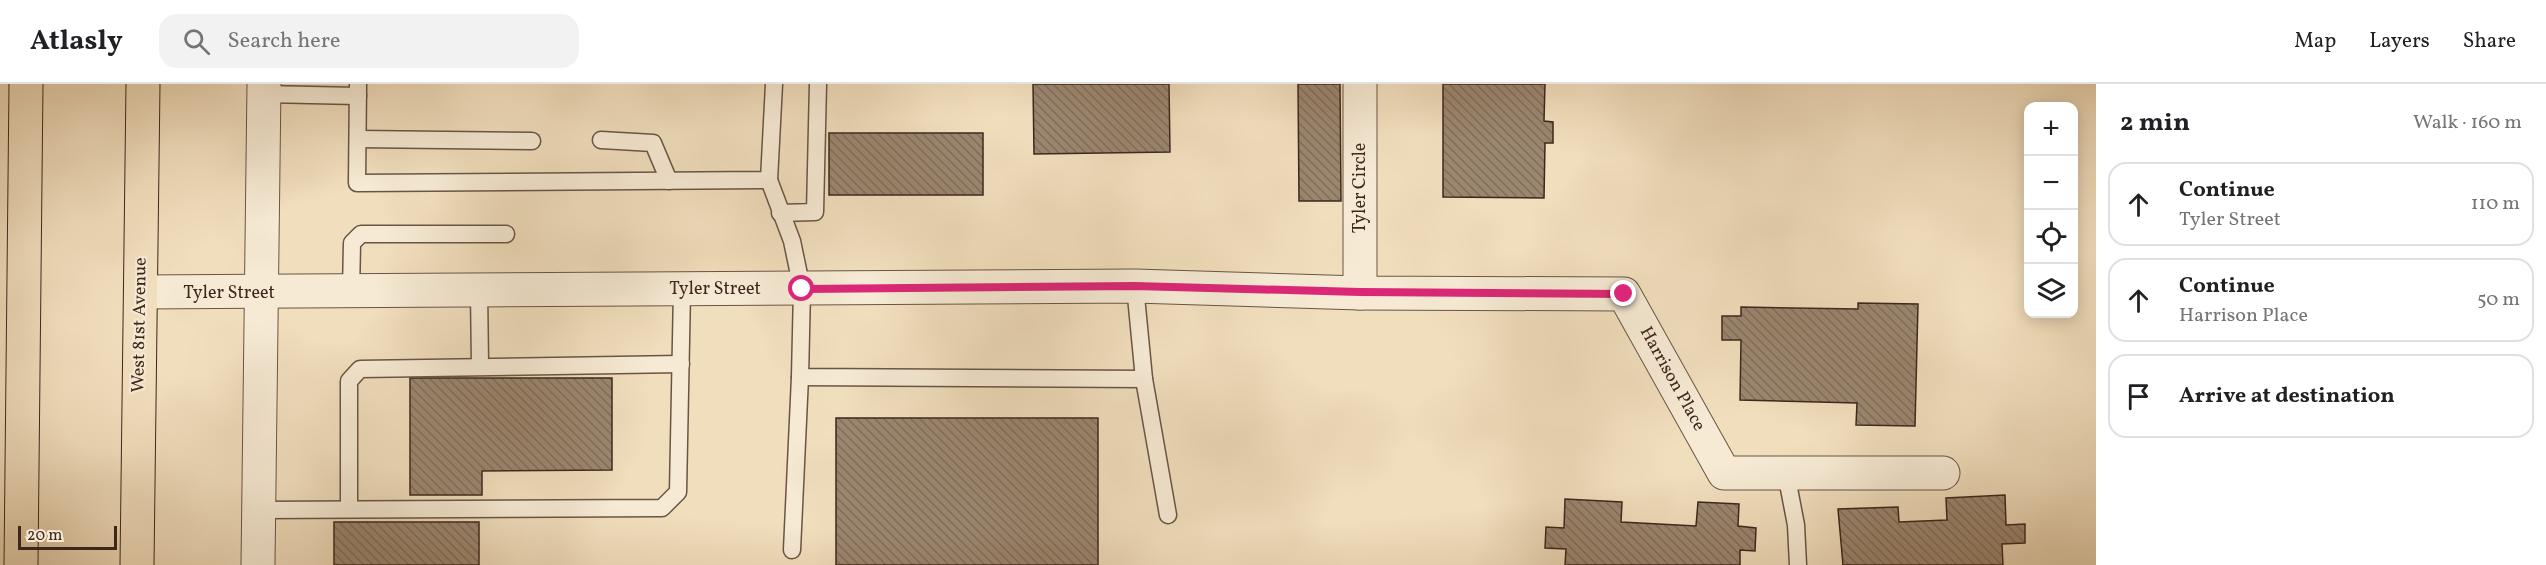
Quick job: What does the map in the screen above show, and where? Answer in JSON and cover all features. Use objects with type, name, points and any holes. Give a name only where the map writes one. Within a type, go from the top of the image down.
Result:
[{"type":"main road","points":[[21,565],[26,84]]},
{"type":"main road","name":"West 81st Avenue","points":[[137,565],[143,84]]},
{"type":"street","name":"Tyler Circle","points":[[1360,84],[1360,292]]},
{"type":"street","points":[[258,565],[264,89]]},
{"type":"street","name":"Tyler Street","points":[[141,292],[1135,286],[1360,292]]},
{"type":"street","name":"Harrison Place","points":[[1360,292],[1624,294],[1724,473],[1942,473]]},
{"type":"lane","points":[[774,84],[769,180],[792,241],[802,289],[792,550]]},
{"type":"lane","points":[[780,213],[815,212],[818,84]]},
{"type":"lane","points":[[264,89],[358,90],[357,183],[769,180]]},
{"type":"lane","points":[[358,139],[532,141]]},
{"type":"lane","points":[[601,140],[652,143],[669,180]]},
{"type":"lane","points":[[351,292],[352,243],[361,234],[506,234]]},
{"type":"lane","points":[[1135,286],[1144,379],[1168,515]]},
{"type":"lane","points":[[259,510],[662,508],[678,492],[682,290]]},
{"type":"lane","points":[[479,291],[480,365]]},
{"type":"lane","points":[[349,509],[349,381],[360,369],[480,365],[681,364]]},
{"type":"lane","points":[[800,377],[1144,379]]},
{"type":"lane","points":[[1786,473],[1796,525],[1798,565]]},
{"type":"building","points":[[1033,84],[1169,84],[1170,152],[1034,154]]},
{"type":"building","points":[[1298,84],[1340,84],[1341,201],[1299,201]]},
{"type":"building","points":[[1443,84],[1545,84],[1544,121],[1553,122],[1553,143],[1545,143],[1544,198],[1443,197]]},
{"type":"building","points":[[829,133],[983,133],[983,195],[829,195]]},
{"type":"building","points":[[1858,303],[1918,304],[1915,426],[1856,425],[1857,403],[1740,400],[1741,340],[1722,340],[1722,316],[1741,316],[1741,307],[1858,309]]},
{"type":"building","points":[[410,378],[612,378],[612,470],[482,471],[482,495],[410,495]]},
{"type":"building","points":[[836,418],[1098,418],[1098,565],[836,565]]},
{"type":"building","points":[[2005,495],[2006,525],[2025,524],[2025,543],[2002,544],[2003,565],[1843,565],[1838,509],[1898,507],[1899,522],[1947,520],[1946,498]]},
{"type":"building","points":[[1565,499],[1622,502],[1621,522],[1696,526],[1698,502],[1739,504],[1738,526],[1756,528],[1755,551],[1740,550],[1740,565],[1565,565],[1566,549],[1545,548],[1546,527],[1564,528]]},
{"type":"building","points":[[334,522],[479,522],[479,565],[334,565]]},
{"type":"route","points":[[802,289],[1135,286],[1360,292],[1624,294]]}]
